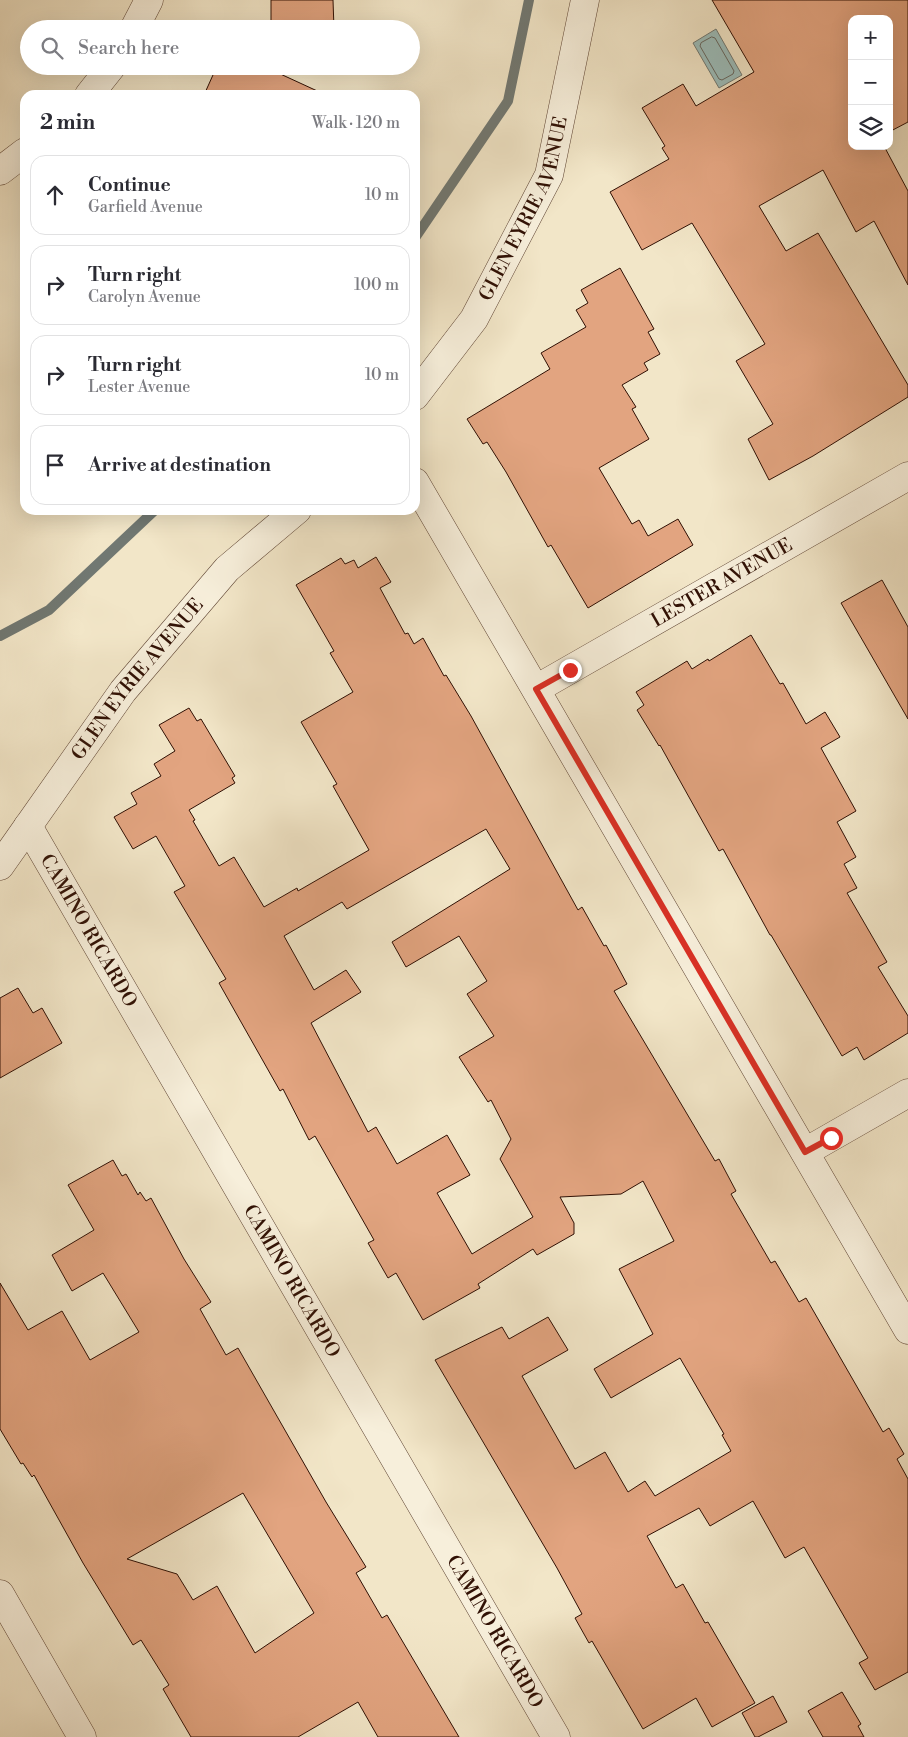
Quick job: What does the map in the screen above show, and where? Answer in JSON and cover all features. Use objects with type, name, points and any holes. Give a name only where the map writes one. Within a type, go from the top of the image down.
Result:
[{"type":"street","points":[[139,20],[149,0]]},
{"type":"street","name":"GLEN EYRIE AVENUE","points":[[420,389],[474,319],[549,175],[585,0]]},
{"type":"street","points":[[92,90],[105,75]]},
{"type":"street","points":[[0,171],[20,156]]},
{"type":"street","name":"LESTER AVENUE","points":[[536,689],[908,476]]},
{"type":"street","points":[[420,491],[908,1330]]},
{"type":"street","name":"GLEN EYRIE AVENUE","points":[[0,866],[123,691],[227,570],[291,515]]},
{"type":"street","name":"CAMINO RICARDO","points":[[28,826],[556,1737]]},
{"type":"street","points":[[805,1152],[908,1093]]},
{"type":"street","points":[[0,1594],[82,1737]]},
{"type":"water","points":[[716,29],[742,75],[719,88],[693,43]]},
{"type":"building","points":[[271,0],[333,0],[334,20],[271,20]]},
{"type":"building","points":[[712,0],[908,0],[908,122],[893,130],[893,15],[848,15],[848,150],[886,150],[908,191],[908,285],[874,221],[856,232],[823,170],[759,206],[786,251],[818,233],[908,385],[908,397],[813,456],[769,480],[748,439],[773,424],[736,361],[765,344],[692,223],[642,250],[610,192],[669,159],[662,148],[665,146],[642,108],[683,84],[696,106],[754,72]]},
{"type":"building","points":[[213,75],[283,75],[315,90],[206,90]]},
{"type":"building","points":[[620,268],[654,329],[648,332],[660,354],[644,363],[648,370],[622,385],[636,407],[632,409],[649,439],[599,468],[632,524],[639,520],[648,536],[678,519],[693,545],[588,608],[551,545],[548,547],[487,442],[483,444],[467,419],[550,369],[541,353],[586,327],[576,310],[588,303],[581,290]]},
{"type":"building","points":[[376,557],[391,582],[380,588],[405,634],[408,633],[414,644],[423,638],[444,676],[446,675],[471,716],[578,910],[582,907],[604,946],[606,945],[627,984],[614,991],[715,1161],[719,1159],[736,1191],[731,1194],[771,1263],[775,1261],[799,1302],[806,1298],[883,1432],[889,1428],[904,1454],[897,1459],[908,1479],[908,1672],[875,1690],[859,1663],[868,1658],[804,1547],[785,1558],[753,1501],[710,1526],[699,1508],[647,1536],[676,1588],[683,1584],[705,1623],[708,1622],[755,1703],[712,1727],[696,1698],[643,1729],[592,1641],[589,1643],[575,1618],[582,1614],[557,1568],[435,1360],[502,1327],[509,1339],[548,1317],[568,1350],[522,1376],[575,1469],[605,1452],[628,1492],[645,1481],[655,1496],[731,1451],[722,1435],[724,1434],[680,1358],[611,1398],[594,1369],[653,1334],[619,1269],[674,1241],[643,1181],[621,1194],[560,1197],[574,1223],[574,1234],[537,1255],[533,1249],[478,1284],[480,1288],[423,1320],[396,1273],[388,1278],[368,1243],[374,1240],[315,1136],[309,1140],[283,1089],[280,1091],[219,983],[226,979],[174,892],[185,886],[156,836],[133,849],[114,817],[137,804],[131,793],[161,776],[154,764],[175,751],[159,725],[189,708],[197,721],[201,719],[235,776],[232,778],[235,783],[189,810],[195,820],[193,821],[219,866],[234,857],[264,907],[297,888],[298,891],[369,850],[333,786],[337,784],[301,722],[353,692],[330,653],[334,651],[296,585],[341,558],[345,564],[354,560],[358,568]],"holes":[[[486,829],[510,869],[392,942],[406,967],[459,936],[487,981],[467,994],[494,1036],[459,1057],[488,1102],[491,1100],[511,1139],[500,1159],[533,1217],[472,1254],[437,1193],[470,1175],[447,1135],[397,1164],[376,1127],[368,1132],[311,1023],[361,992],[346,970],[314,990],[284,936],[342,902],[347,909]]]},
{"type":"building","points":[[882,580],[908,627],[908,719],[841,603]]},
{"type":"building","points":[[751,635],[780,684],[783,683],[806,724],[825,712],[840,737],[821,748],[856,811],[837,822],[856,857],[844,864],[857,888],[847,893],[887,962],[878,967],[908,1016],[908,1033],[864,1060],[857,1047],[842,1056],[770,935],[723,849],[719,851],[660,745],[637,710],[644,705],[636,692],[687,661],[692,669],[708,659],[709,661]]},
{"type":"building","points":[[18,988],[33,1013],[42,1008],[62,1043],[0,1078],[0,998]]},
{"type":"building","points":[[113,1160],[122,1176],[126,1174],[138,1195],[140,1192],[146,1201],[151,1198],[184,1259],[211,1302],[200,1309],[226,1355],[238,1348],[326,1502],[366,1567],[356,1573],[382,1618],[387,1615],[459,1737],[378,1737],[358,1702],[298,1737],[191,1737],[163,1689],[169,1685],[141,1640],[133,1645],[83,1563],[34,1475],[32,1477],[23,1463],[21,1464],[0,1429],[0,1283],[28,1330],[62,1311],[90,1360],[139,1332],[103,1273],[72,1291],[52,1255],[94,1230],[68,1185]],"holes":[[[243,1493],[314,1613],[255,1653],[217,1586],[193,1600],[177,1574],[127,1559]]]},
{"type":"building","points":[[842,1692],[861,1724],[858,1726],[864,1737],[823,1737],[808,1711]]},
{"type":"building","points":[[773,1696],[787,1722],[755,1737],[742,1713]]},
{"type":"waterway","points":[[420,231],[508,101],[529,0]]},
{"type":"waterway","points":[[0,636],[49,610],[150,515]]},
{"type":"route","points":[[570,670],[536,689],[805,1152],[831,1138]]}]
